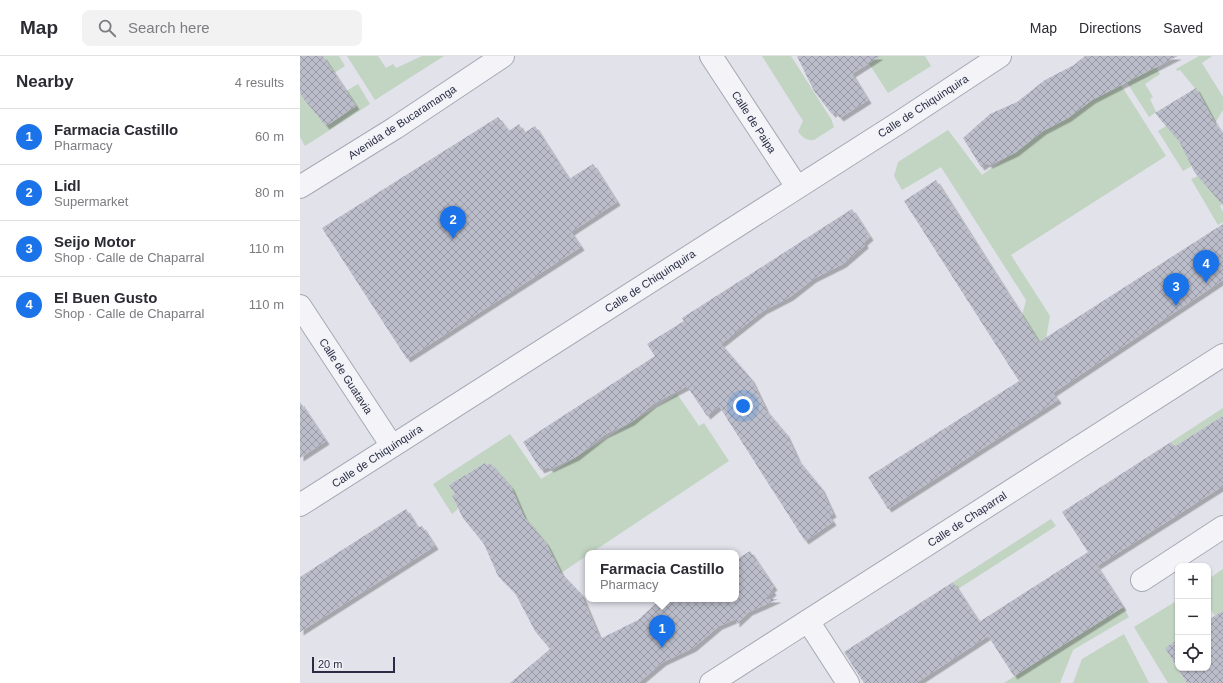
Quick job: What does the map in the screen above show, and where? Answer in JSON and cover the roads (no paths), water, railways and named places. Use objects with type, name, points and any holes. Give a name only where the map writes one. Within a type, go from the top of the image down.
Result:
[{"type":"street","name":"Avenida de Bucaramanga","points":[[300,187],[394,128],[503,56]]},
{"type":"street","name":"Calle de Paipa","points":[[711,56],[797,187]]},
{"type":"street","name":"Calle de Chiquinquira","points":[[300,505],[1000,56]]},
{"type":"street","name":"Calle de Guatavia","points":[[300,306],[392,446]]},
{"type":"street","name":"Calle de Chaparral","points":[[711,683],[1223,355]]},
{"type":"street","points":[[1142,580],[1223,527]]},
{"type":"street","points":[[808,621],[848,683]]},
{"type":"place","name":"Lidl","points":[[453,239]]},
{"type":"place","name":"El Buen Gusto","points":[[1206,283]]},
{"type":"place","name":"Seijo Motor","points":[[1176,306]]},
{"type":"place","name":"Farmacia Castillo","points":[[662,648]]}]
